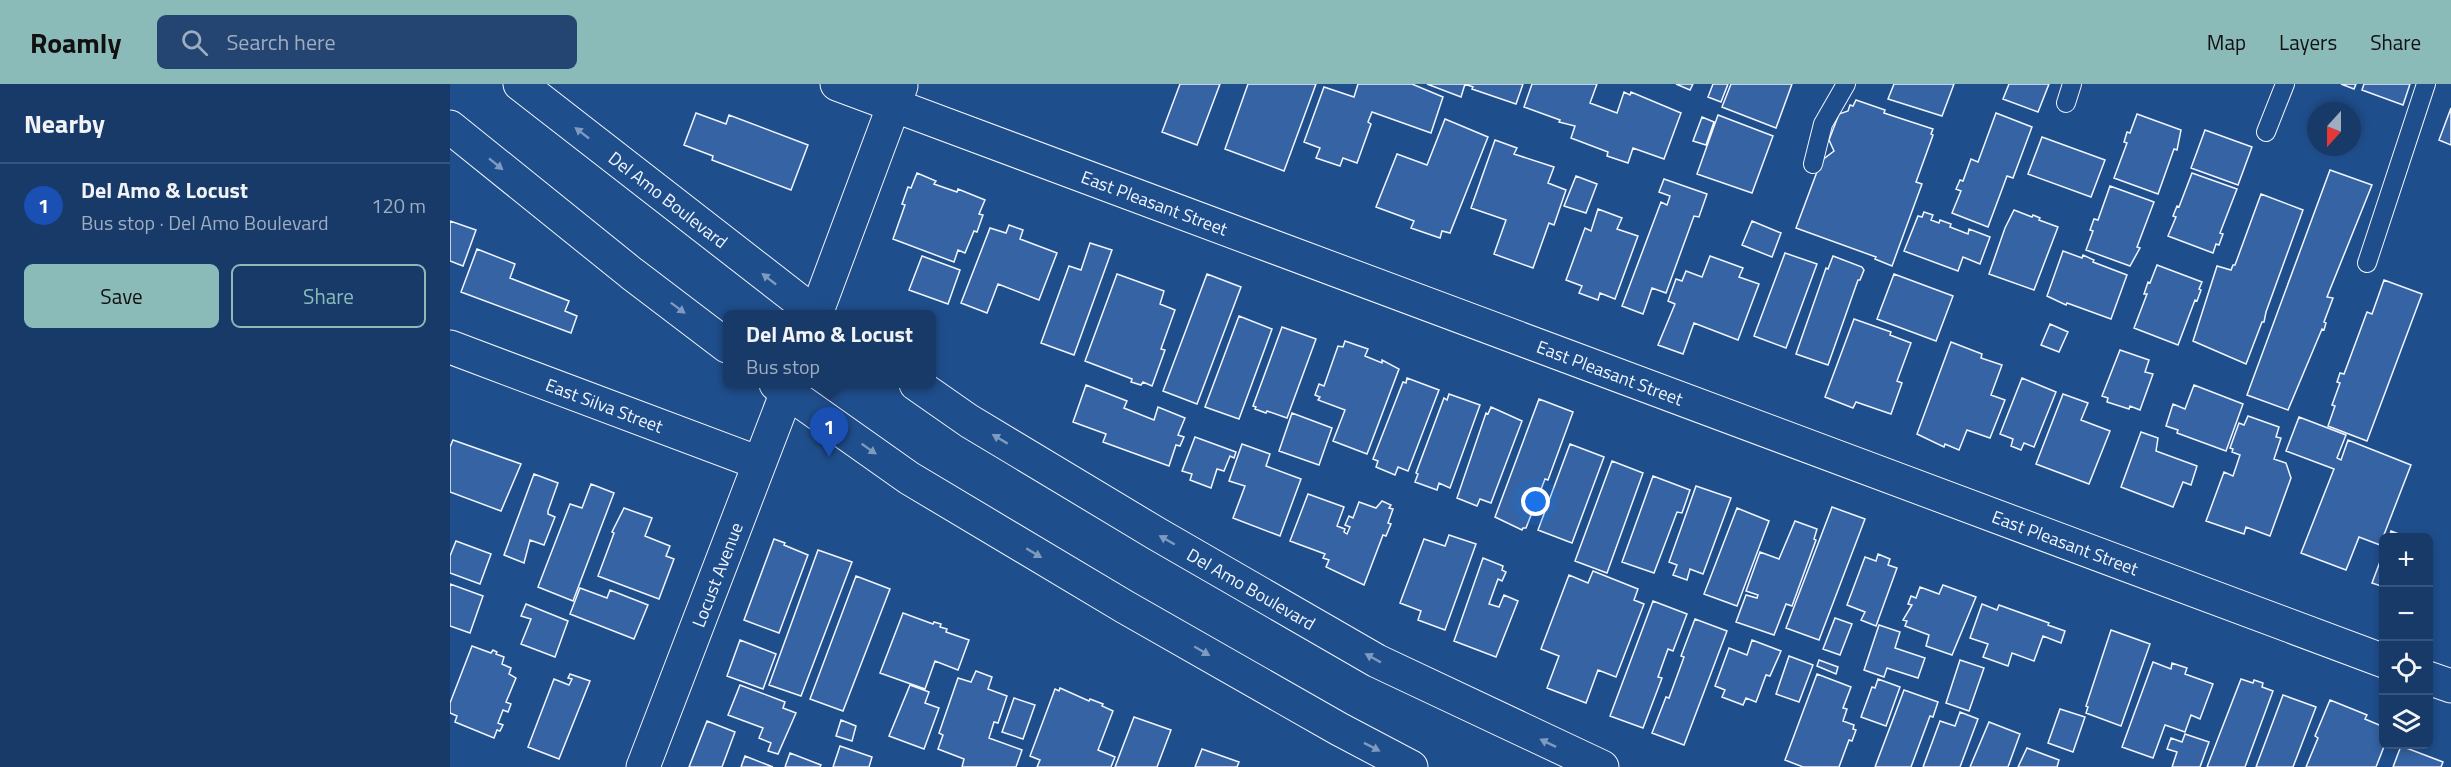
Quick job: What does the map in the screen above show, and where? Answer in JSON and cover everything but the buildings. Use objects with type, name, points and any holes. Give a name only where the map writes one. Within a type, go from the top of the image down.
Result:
[{"type":"street","name":"Del Amo Boulevard","points":[[520,84],[810,310]]},
{"type":"street","name":"East Pleasant Street","points":[[837,84],[898,94],[2379,659]]},
{"type":"street","points":[[818,310],[898,94]]},
{"type":"street","points":[[450,127],[631,273],[723,343]]},
{"type":"street","name":"East Silva Street","points":[[450,347],[759,463]]},
{"type":"street","name":"Locust Avenue","points":[[643,767],[759,463],[783,388]]},
{"type":"street","points":[[787,388],[909,478],[1146,619],[1339,729],[1412,767]]},
{"type":"street","name":"Del Amo Boulevard","points":[[922,388],[969,421],[1377,661],[1602,767]]},
{"type":"street","points":[[2433,680],[2451,686]]},
{"type":"lane","points":[[1813,164],[1823,124],[1846,84]]},
{"type":"lane","points":[[2066,103],[2072,84]]},
{"type":"lane","points":[[2266,132],[2285,84]]},
{"type":"lane","points":[[2367,263],[2426,84]]},
{"type":"place","name":"Del Amo & Locust","points":[[829,457]]}]
